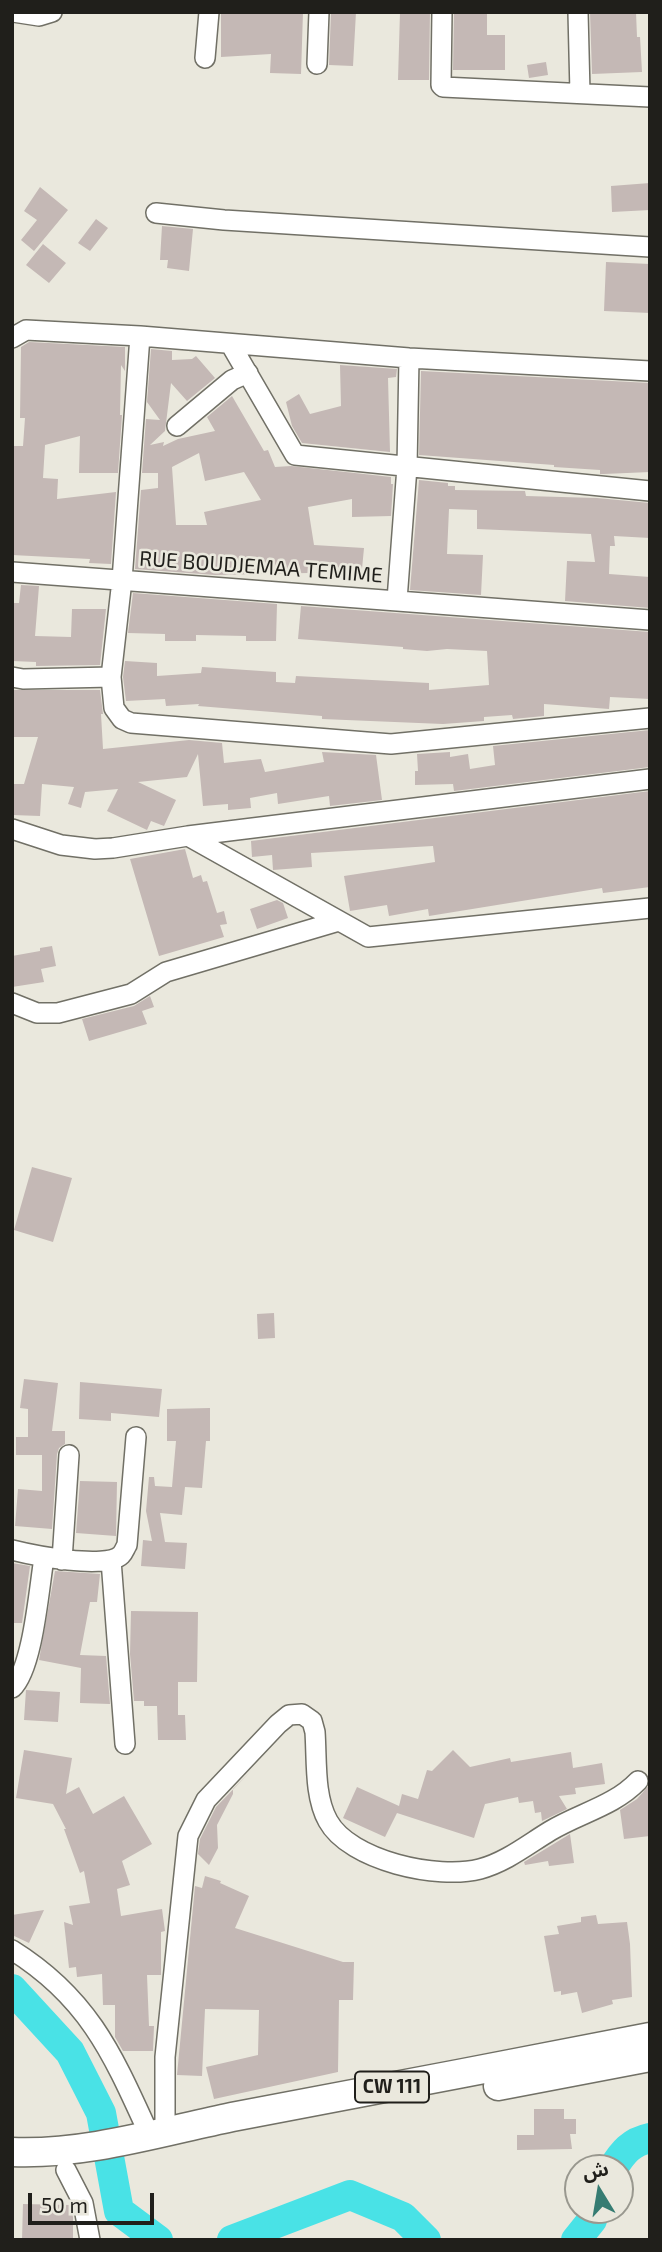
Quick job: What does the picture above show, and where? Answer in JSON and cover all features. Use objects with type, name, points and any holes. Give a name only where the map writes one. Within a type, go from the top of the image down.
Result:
[{"type":"highway","name":"CW 111","points":[[12,2171],[80,2161],[147,2139],[650,2036]]},
{"type":"highway","name":"CW 111","points":[[147,2139],[650,2057]]},
{"type":"highway","name":"CW 111","points":[[12,2152],[80,2161]]},
{"type":"street","points":[[13,12],[39,16],[52,12]]},
{"type":"street","points":[[205,58],[209,12]]},
{"type":"street","points":[[317,64],[319,12]]},
{"type":"street","points":[[442,12],[443,87],[650,97]]},
{"type":"street","points":[[578,12],[580,93]]},
{"type":"street","points":[[156,212],[224,220],[650,247]]},
{"type":"street","points":[[12,338],[26,330],[140,336],[409,358],[650,371]]},
{"type":"street","name":"RUE BOUDJEMAA TEMIME","points":[[140,336],[122,580],[111,677],[113,703],[122,719],[131,723],[391,744],[650,718]]},
{"type":"street","points":[[230,345],[295,455],[650,491]]},
{"type":"street","name":"RUE BOUDJEMAA TEMIME","points":[[397,600],[407,467],[409,358]]},
{"type":"street","points":[[177,426],[232,380],[248,373]]},
{"type":"street","name":"RUE BOUDJEMAA TEMIME","points":[[12,572],[650,620]]},
{"type":"street","points":[[12,677],[111,677]]},
{"type":"street","points":[[12,829],[61,845],[113,848],[188,836],[650,779]]},
{"type":"street","points":[[188,836],[368,937],[650,908]]},
{"type":"street","points":[[12,1003],[37,1013],[58,1013],[131,994],[166,972],[339,921]]},
{"type":"street","points":[[12,1550],[53,1559],[111,1560],[121,1555],[127,1545],[136,1437]]},
{"type":"street","points":[[12,1689],[19,1682],[27,1662],[53,1559],[69,1455]]},
{"type":"street","points":[[111,1560],[125,1744]]},
{"type":"street","points":[[147,2139],[165,2057],[188,1836],[205,1801],[289,1715],[302,1714],[312,1721],[321,1805],[329,1823],[343,1839],[374,1856],[406,1867],[467,1871],[499,1863],[551,1830],[617,1800],[638,1781]]},
{"type":"street","points":[[12,1950],[61,1986],[89,2020],[121,2073],[147,2139]]},
{"type":"street","points":[[80,2161],[83,2203],[90,2240]]},
{"type":"building","points":[[221,12],[303,12],[301,74],[270,73],[271,54],[221,57]]},
{"type":"building","points":[[331,12],[356,12],[353,66],[329,65]]},
{"type":"building","points":[[400,12],[430,12],[429,80],[398,80]]},
{"type":"building","points":[[454,12],[487,12],[487,35],[505,35],[505,70],[453,70]]},
{"type":"building","points":[[590,12],[636,12],[642,72],[592,74]]},
{"type":"building","points":[[546,62],[548,75],[529,78],[527,65]]},
{"type":"building","points":[[650,183],[650,210],[612,212],[611,186]]},
{"type":"building","points":[[40,187],[68,210],[34,251],[21,240],[37,220],[24,211]]},
{"type":"building","points":[[96,219],[108,228],[90,251],[78,243]]},
{"type":"building","points":[[162,226],[193,229],[189,271],[167,268],[168,260],[160,260]]},
{"type":"building","points":[[43,244],[66,263],[49,283],[26,265]]},
{"type":"building","points":[[606,262],[650,264],[650,313],[604,311]]},
{"type":"building","points":[[29,342],[125,347],[125,371],[121,365],[122,415],[118,473],[79,473],[80,436],[45,445],[43,478],[58,479],[57,499],[116,492],[111,564],[89,563],[90,559],[12,555],[13,446],[23,446],[25,418],[20,418],[21,347]]},
{"type":"building","points":[[151,349],[172,351],[172,360],[192,359],[196,356],[215,378],[187,401],[171,383],[165,431],[150,445],[164,442],[163,446],[178,439],[215,431],[207,417],[232,396],[264,451],[268,450],[275,467],[291,466],[391,477],[391,516],[352,517],[352,499],[308,507],[314,545],[364,548],[362,569],[308,566],[308,573],[215,575],[135,569],[141,490],[158,488],[158,473],[142,473],[146,419],[160,420],[147,402]],"holes":[[[199,453],[205,481],[244,472],[261,500],[204,512],[207,525],[176,525],[172,467]]]},
{"type":"building","points":[[340,365],[397,369],[396,377],[388,378],[390,452],[302,443],[292,426],[286,402],[299,394],[310,414],[341,406]]},
{"type":"building","points":[[421,371],[650,383],[650,472],[600,474],[600,470],[554,465],[419,455]]},
{"type":"building","points":[[419,480],[448,483],[448,486],[455,486],[455,490],[525,491],[526,496],[650,503],[650,538],[614,536],[615,546],[610,546],[609,574],[650,577],[650,608],[565,601],[567,561],[595,562],[591,534],[477,529],[477,510],[449,509],[447,554],[483,555],[481,595],[410,590]]},
{"type":"building","points":[[21,585],[39,586],[35,636],[71,637],[72,609],[106,609],[100,665],[36,666],[36,662],[12,661],[12,603],[19,603]]},
{"type":"building","points":[[133,593],[277,604],[276,641],[246,641],[246,636],[196,635],[196,641],[165,641],[165,634],[128,633]]},
{"type":"building","points":[[301,606],[650,632],[650,699],[610,697],[609,709],[544,704],[544,716],[513,719],[512,715],[484,717],[484,721],[443,724],[322,719],[322,716],[198,706],[199,704],[166,706],[165,699],[126,701],[123,677],[125,661],[157,663],[157,676],[201,673],[202,667],[276,672],[276,682],[295,683],[296,676],[429,683],[429,690],[489,685],[487,651],[427,651],[298,639]]},
{"type":"building","points":[[12,690],[100,690],[103,749],[189,740],[222,743],[224,763],[261,759],[265,772],[324,762],[322,752],[376,755],[382,800],[330,806],[329,796],[278,804],[277,793],[250,798],[251,808],[228,810],[228,804],[203,806],[198,754],[187,777],[138,782],[176,800],[164,826],[151,821],[147,830],[107,811],[118,789],[85,792],[81,808],[68,804],[74,787],[42,784],[40,816],[12,815],[12,784],[24,784],[38,737],[12,737]]},
{"type":"building","points":[[650,730],[650,767],[454,791],[453,784],[415,785],[417,754],[450,752],[450,757],[468,754],[470,769],[495,765],[493,746]]},
{"type":"building","points":[[650,791],[650,887],[603,893],[602,888],[429,916],[428,909],[389,916],[387,905],[350,911],[344,876],[435,862],[433,846],[311,853],[312,867],[273,870],[272,855],[252,857],[251,841]]},
{"type":"building","points":[[185,849],[193,878],[201,875],[203,882],[207,881],[217,913],[224,911],[227,924],[220,925],[224,937],[159,956],[130,859]]},
{"type":"building","points":[[277,900],[283,903],[288,918],[257,929],[250,909]]},
{"type":"building","points":[[52,946],[56,966],[41,969],[44,982],[12,987],[12,956]]},
{"type":"building","points":[[150,996],[154,1007],[142,1011],[147,1024],[89,1041],[82,1019],[134,1006]]},
{"type":"building","points":[[32,1167],[72,1178],[53,1242],[14,1230]]},
{"type":"building","points":[[274,1313],[275,1338],[258,1339],[257,1314]]},
{"type":"building","points":[[24,1379],[58,1383],[52,1431],[65,1431],[65,1444],[59,1448],[57,1454],[52,1529],[15,1526],[18,1489],[42,1491],[42,1455],[16,1455],[16,1437],[28,1437],[28,1409],[20,1408]]},
{"type":"building","points":[[80,1382],[162,1389],[159,1417],[111,1413],[111,1421],[79,1419]]},
{"type":"building","points":[[210,1408],[210,1441],[206,1441],[202,1488],[185,1487],[182,1515],[160,1513],[165,1542],[187,1543],[185,1569],[141,1566],[143,1540],[152,1541],[146,1511],[149,1477],[154,1477],[155,1486],[172,1487],[176,1441],[167,1441],[167,1409]]},
{"type":"building","points":[[80,1481],[117,1482],[116,1536],[76,1533]]},
{"type":"building","points":[[12,1563],[30,1566],[22,1623],[12,1623]]},
{"type":"building","points":[[55,1571],[100,1574],[97,1602],[90,1602],[80,1655],[106,1656],[110,1704],[80,1703],[81,1668],[39,1660]]},
{"type":"building","points":[[131,1611],[198,1612],[197,1682],[178,1682],[178,1715],[185,1715],[186,1740],[158,1740],[157,1706],[144,1706],[144,1701],[134,1701],[130,1654]]},
{"type":"building","points":[[26,1690],[60,1692],[58,1722],[24,1720]]},
{"type":"building","points":[[24,1750],[72,1758],[66,1794],[79,1787],[93,1814],[124,1796],[152,1844],[122,1861],[130,1885],[117,1889],[121,1916],[162,1909],[165,1931],[161,1932],[161,1975],[147,1975],[149,2026],[154,2026],[153,2051],[123,2051],[115,2037],[115,2005],[103,2005],[102,1974],[77,1977],[76,1967],[69,1968],[64,1922],[73,1925],[69,1906],[90,1903],[84,1871],[80,1873],[66,1829],[53,1804],[16,1798]]},
{"type":"building","points":[[453,1750],[470,1767],[510,1758],[511,1762],[571,1752],[573,1768],[602,1763],[605,1784],[575,1788],[576,1794],[559,1796],[567,1809],[542,1821],[541,1812],[535,1813],[533,1801],[519,1803],[518,1797],[485,1804],[474,1838],[397,1813],[385,1837],[343,1818],[357,1787],[399,1806],[402,1794],[418,1799],[427,1770],[432,1771]]},
{"type":"building","points":[[650,1784],[650,1836],[624,1839],[620,1810],[637,1799]]},
{"type":"building","points":[[233,1790],[217,1825],[218,1848],[209,1865],[198,1854],[200,1839],[216,1807]]},
{"type":"building","points":[[570,1834],[574,1863],[549,1866],[548,1861],[525,1865],[524,1862]]},
{"type":"building","points":[[205,1876],[249,1896],[235,1928],[343,1962],[354,1962],[353,2000],[339,2000],[338,2072],[214,2099],[206,2067],[258,2055],[259,2010],[205,2009],[202,2076],[177,2075],[195,1886],[202,1888]]},
{"type":"building","points":[[44,1910],[29,1943],[12,1935],[12,1915]]},
{"type":"building","points":[[596,1915],[598,1924],[627,1922],[632,1997],[612,2000],[613,2004],[582,2013],[577,1992],[561,1995],[561,1991],[554,1992],[544,1936],[559,1934],[557,1926],[581,1922],[581,1917]]},
{"type":"building","points":[[534,2109],[564,2109],[564,2119],[576,2119],[576,2134],[570,2134],[572,2149],[517,2150],[517,2135],[534,2135]]},
{"type":"building","points":[[23,2204],[70,2205],[73,2240],[22,2240]]},
{"type":"waterway","points":[[12,1989],[70,2052],[101,2113],[119,2211],[158,2240]]},
{"type":"waterway","points":[[623,2154],[638,2142],[650,2138]]},
{"type":"waterway","points":[[232,2240],[350,2195],[403,2217],[426,2240]]},
{"type":"waterway","points":[[576,2240],[589,2224]]}]
